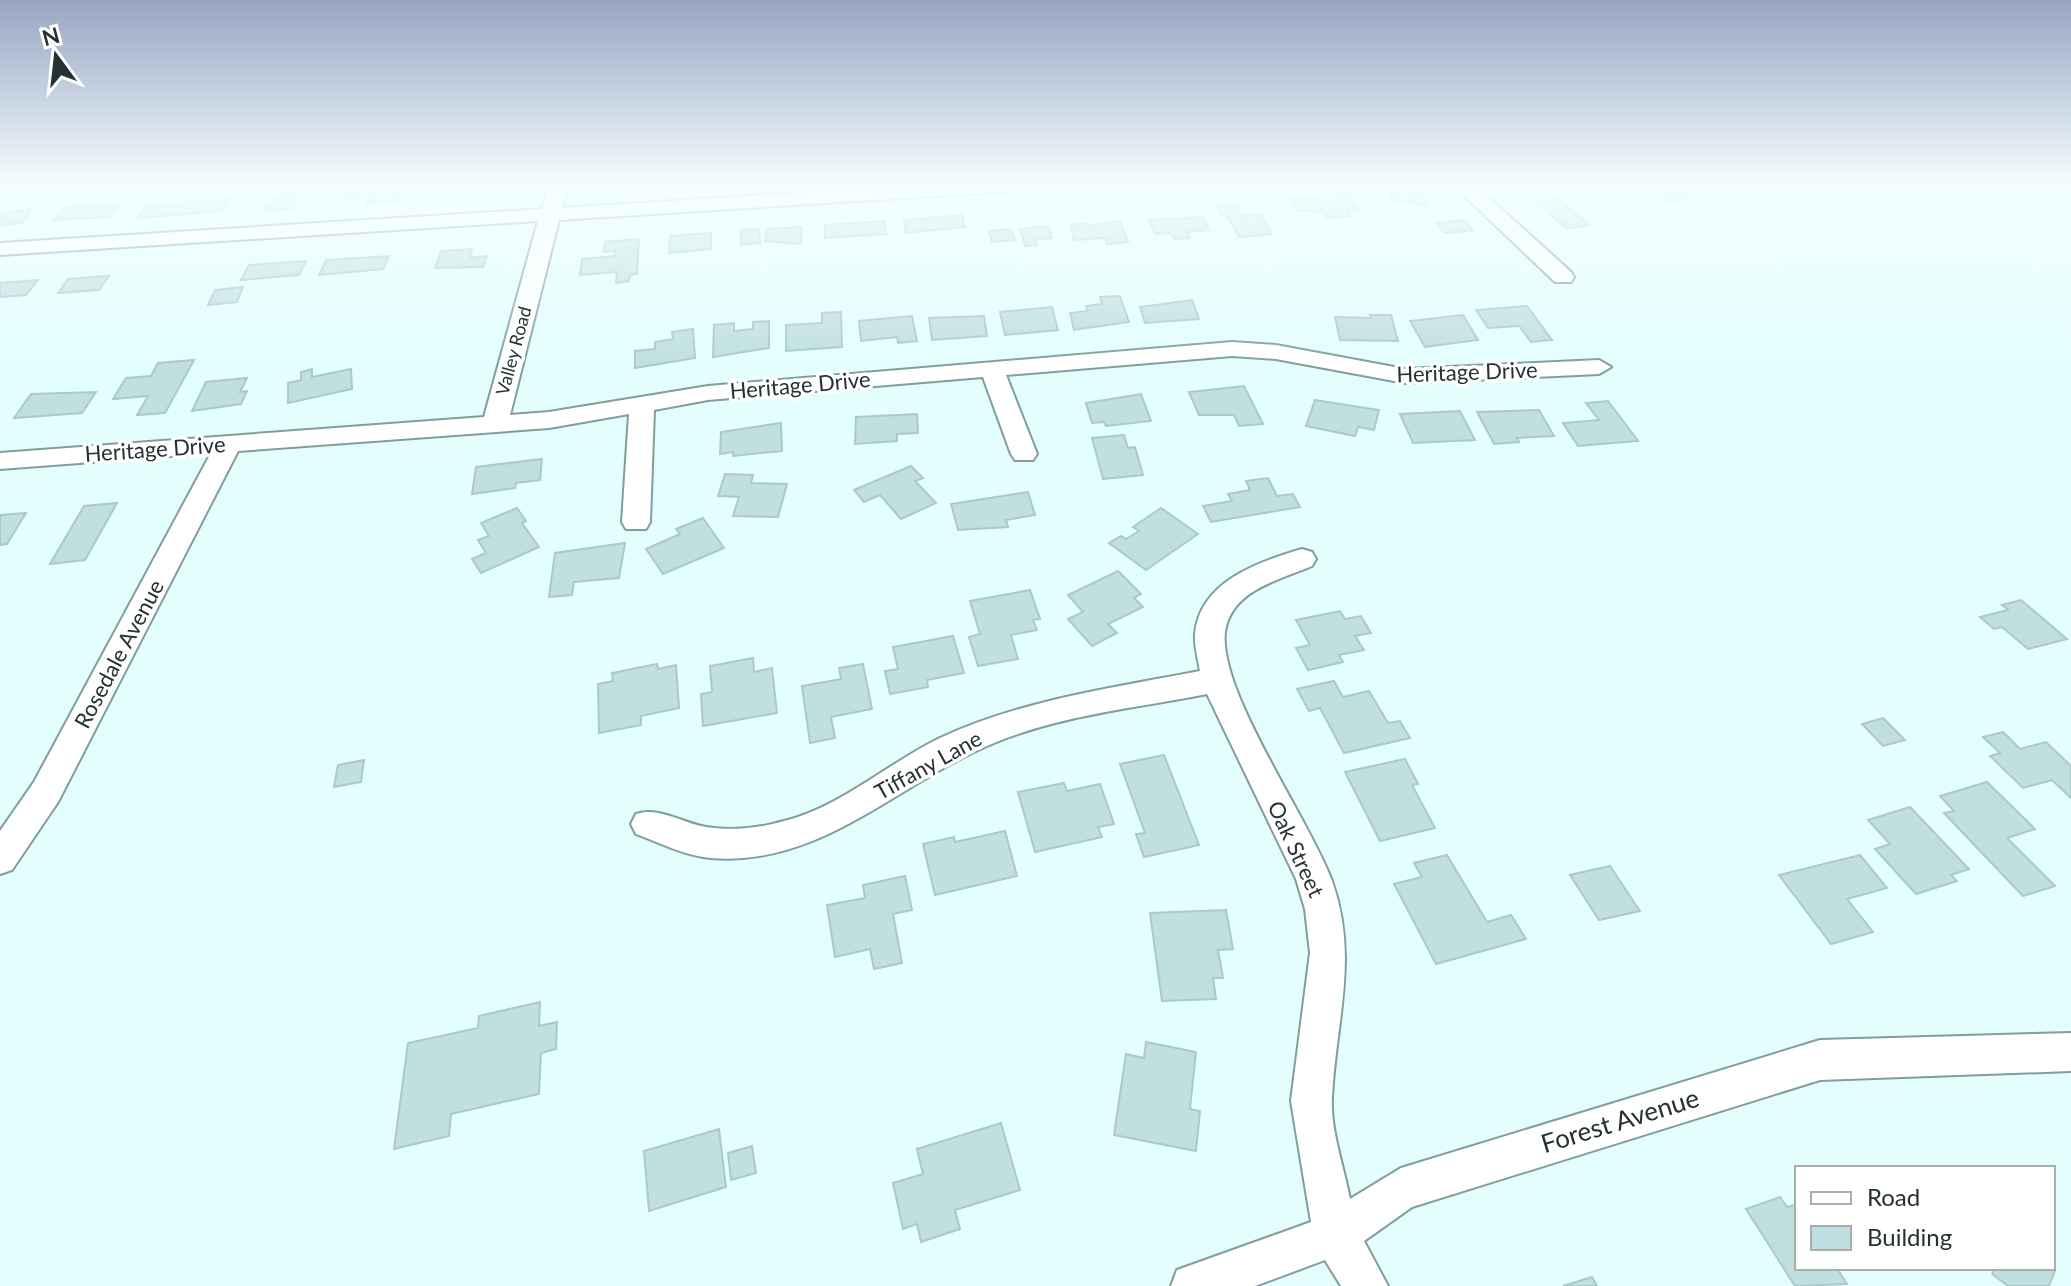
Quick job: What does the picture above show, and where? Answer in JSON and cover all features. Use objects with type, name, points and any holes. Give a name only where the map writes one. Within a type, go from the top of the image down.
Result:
[{"type":"street","points":[[0,249],[63,245]]},
{"type":"street","name":"Valley Road","points":[[495,424],[543,245]]},
{"type":"street","points":[[1528,245],[1563,277]]},
{"type":"street","name":"Heritage Drive","points":[[0,461],[549,420],[708,393],[1246,349],[1281,351],[1374,373],[1405,376],[1599,367]]},
{"type":"street","points":[[992,370],[1024,454]]},
{"type":"street","points":[[636,522],[642,404]]},
{"type":"street","name":"Rosedale Avenue","points":[[0,859],[46,792],[229,444]]},
{"type":"street","name":"Oak Street","points":[[1302,559],[1239,585],[1217,608],[1210,634],[1216,680],[1313,878],[1323,909],[1329,953],[1311,1101],[1335,1235],[1366,1286]]},
{"type":"street","name":"Tiffany Lane","points":[[648,824],[710,843],[789,838],[819,827],[981,734],[1022,720],[1216,680]]},
{"type":"street","name":"Forest Avenue","points":[[1193,1286],[1335,1235],[1401,1189],[1820,1060],[2071,1052]]},
{"type":"building","points":[[605,245],[639,245],[637,274],[630,275],[629,281],[616,283],[617,272],[580,275],[582,259],[614,256],[615,251],[604,252]]},
{"type":"building","points":[[669,245],[711,245],[711,249],[669,253]]},
{"type":"building","points":[[472,249],[469,258],[487,256],[483,267],[435,268],[441,251]]},
{"type":"building","points":[[389,256],[383,269],[319,275],[326,260]]},
{"type":"building","points":[[306,261],[299,275],[241,280],[249,265]]},
{"type":"building","points":[[109,276],[99,290],[58,293],[68,279]]},
{"type":"building","points":[[38,280],[26,295],[0,297],[0,283]]},
{"type":"building","points":[[243,287],[237,302],[208,305],[215,290]]},
{"type":"building","points":[[1120,296],[1129,322],[1074,330],[1070,313],[1088,311],[1086,306],[1102,304],[1100,297]]},
{"type":"building","points":[[1192,300],[1199,319],[1145,323],[1140,307]]},
{"type":"building","points":[[1527,306],[1552,340],[1531,342],[1519,326],[1488,328],[1476,310]]},
{"type":"building","points":[[1052,307],[1058,330],[1005,335],[1000,312]]},
{"type":"building","points":[[841,312],[842,347],[786,351],[786,325],[822,323],[822,313]]},
{"type":"building","points":[[1370,315],[1391,315],[1398,341],[1340,340],[1335,317],[1371,318]]},
{"type":"building","points":[[1463,315],[1478,340],[1425,347],[1410,321]]},
{"type":"building","points":[[912,316],[917,341],[898,343],[897,337],[861,341],[859,321]]},
{"type":"building","points":[[984,316],[987,336],[932,340],[929,318]]},
{"type":"building","points":[[769,321],[769,348],[713,357],[714,325],[734,323],[734,331],[753,329],[753,322]]},
{"type":"building","points":[[693,329],[695,358],[635,368],[635,351],[655,349],[655,342],[673,339],[672,332]]},
{"type":"building","points":[[194,360],[165,413],[137,415],[148,396],[113,399],[126,378],[151,376],[158,363]]},
{"type":"building","points":[[312,369],[312,377],[351,369],[352,389],[288,403],[288,383],[301,380],[301,372]]},
{"type":"building","points":[[247,378],[240,392],[247,391],[241,404],[192,411],[206,382]]},
{"type":"building","points":[[1244,386],[1263,424],[1239,426],[1234,415],[1199,415],[1189,392]]},
{"type":"building","points":[[96,392],[82,413],[14,418],[31,394]]},
{"type":"building","points":[[1141,394],[1151,421],[1106,426],[1104,422],[1092,423],[1086,403]]},
{"type":"building","points":[[1315,400],[1379,410],[1374,430],[1358,427],[1355,436],[1306,426]]},
{"type":"building","points":[[1608,401],[1638,441],[1578,446],[1563,423],[1599,420],[1586,403]]},
{"type":"building","points":[[1539,410],[1554,436],[1517,438],[1519,442],[1494,444],[1477,412]]},
{"type":"building","points":[[1460,411],[1475,440],[1413,443],[1400,414]]},
{"type":"building","points":[[917,414],[918,433],[897,434],[897,441],[855,444],[856,417]]},
{"type":"building","points":[[781,423],[782,451],[733,456],[733,452],[720,454],[721,432]]},
{"type":"building","points":[[1124,435],[1128,448],[1135,447],[1143,475],[1103,479],[1092,438]]},
{"type":"building","points":[[542,459],[540,480],[516,483],[515,488],[472,494],[476,467]]},
{"type":"building","points":[[911,466],[923,478],[915,481],[936,503],[901,519],[880,495],[864,502],[854,490]]},
{"type":"building","points":[[725,474],[753,475],[751,483],[787,484],[778,517],[733,516],[739,497],[718,496]]},
{"type":"building","points":[[1268,478],[1277,496],[1293,494],[1300,507],[1211,522],[1203,506],[1232,501],[1228,494],[1250,490],[1246,481]]},
{"type":"building","points":[[1028,492],[1035,515],[1006,520],[1008,527],[958,530],[951,504]]},
{"type":"building","points":[[117,503],[85,560],[50,564],[84,506]]},
{"type":"building","points":[[517,508],[526,521],[522,523],[539,547],[481,573],[472,559],[486,553],[478,540],[489,536],[481,523]]},
{"type":"building","points":[[1161,508],[1198,534],[1146,570],[1109,543],[1121,536],[1126,539],[1139,531],[1133,527]]},
{"type":"building","points":[[26,513],[7,544],[0,545],[0,515]]},
{"type":"building","points":[[703,518],[724,548],[663,574],[646,549],[680,534],[676,529]]},
{"type":"building","points":[[625,543],[619,578],[574,582],[572,595],[549,597],[555,553]]},
{"type":"building","points":[[1118,571],[1141,594],[1134,598],[1143,607],[1108,624],[1117,633],[1092,646],[1068,619],[1083,612],[1068,595]]},
{"type":"building","points":[[1030,590],[1040,619],[1033,620],[1037,630],[1011,635],[1018,659],[978,666],[969,637],[980,634],[970,601]]},
{"type":"building","points":[[2021,600],[2067,639],[2028,649],[2002,627],[1994,629],[1980,617],[2008,610],[2002,605]]},
{"type":"building","points":[[1340,611],[1345,619],[1361,616],[1371,633],[1355,636],[1364,650],[1339,655],[1343,662],[1308,670],[1296,648],[1310,645],[1296,620]]},
{"type":"building","points":[[953,636],[964,673],[927,680],[928,687],[890,694],[885,671],[898,669],[893,647]]},
{"type":"building","points":[[753,658],[754,672],[772,668],[777,713],[703,726],[701,694],[712,692],[710,666]]},
{"type":"building","points":[[657,664],[658,669],[676,665],[679,708],[641,716],[641,725],[599,733],[598,684],[613,681],[612,673]]},
{"type":"building","points":[[863,664],[872,709],[831,717],[835,738],[810,743],[802,686],[841,679],[839,668]]},
{"type":"building","points":[[1334,681],[1343,697],[1369,691],[1388,723],[1400,721],[1410,738],[1344,753],[1320,708],[1309,711],[1297,689]]},
{"type":"building","points":[[1883,718],[1905,740],[1883,746],[1862,724]]},
{"type":"building","points":[[2003,732],[2020,749],[2046,742],[2071,766],[2071,798],[2052,780],[2023,788],[1990,756],[2000,753],[1983,737]]},
{"type":"building","points":[[1164,755],[1199,845],[1144,857],[1136,834],[1145,833],[1120,764]]},
{"type":"building","points":[[1405,759],[1418,784],[1412,785],[1435,828],[1380,841],[1345,772]]},
{"type":"building","points":[[364,760],[361,782],[334,787],[338,765]]},
{"type":"building","points":[[1987,782],[2035,829],[2007,838],[2055,886],[2023,896],[1944,813],[1954,811],[1940,796]]},
{"type":"building","points":[[1064,783],[1067,791],[1100,784],[1114,824],[1098,827],[1102,837],[1035,852],[1018,792]]},
{"type":"building","points":[[1910,807],[1969,869],[1951,875],[1957,881],[1916,894],[1875,849],[1890,844],[1868,820]]},
{"type":"building","points":[[1005,831],[1017,876],[935,895],[923,844],[954,837],[955,842]]},
{"type":"building","points":[[1447,855],[1487,922],[1511,915],[1526,939],[1436,964],[1394,884],[1422,877],[1414,863]]},
{"type":"building","points":[[1860,855],[1887,888],[1847,899],[1873,932],[1831,944],[1779,875]]},
{"type":"building","points":[[1610,866],[1640,911],[1599,920],[1570,875]]},
{"type":"building","points":[[905,876],[912,910],[893,914],[902,963],[874,969],[870,949],[835,957],[827,905],[865,898],[863,885]]},
{"type":"building","points":[[1226,910],[1233,949],[1218,950],[1223,978],[1213,978],[1216,999],[1162,1001],[1150,913]]},
{"type":"building","points":[[540,1002],[539,1026],[557,1022],[556,1049],[541,1053],[539,1094],[451,1114],[449,1136],[394,1149],[408,1043],[478,1028],[479,1016]]},
{"type":"building","points":[[1146,1042],[1196,1052],[1190,1109],[1200,1111],[1196,1151],[1114,1135],[1126,1054],[1144,1058]]},
{"type":"building","points":[[1001,1123],[1020,1190],[955,1210],[960,1229],[921,1242],[917,1224],[903,1229],[893,1183],[923,1174],[917,1149]]},
{"type":"building","points":[[719,1129],[726,1187],[649,1211],[644,1151]]},
{"type":"building","points":[[752,1146],[756,1173],[731,1180],[728,1153]]},
{"type":"building","points":[[1780,1197],[1787,1207],[1795,1205],[1795,1270],[1838,1270],[1847,1284],[1795,1286],[1746,1209]]},
{"type":"building","points":[[1994,1270],[2055,1271],[2049,1286],[2008,1286],[1992,1274]]},
{"type":"building","points":[[1592,1277],[1597,1286],[1563,1286]]}]
